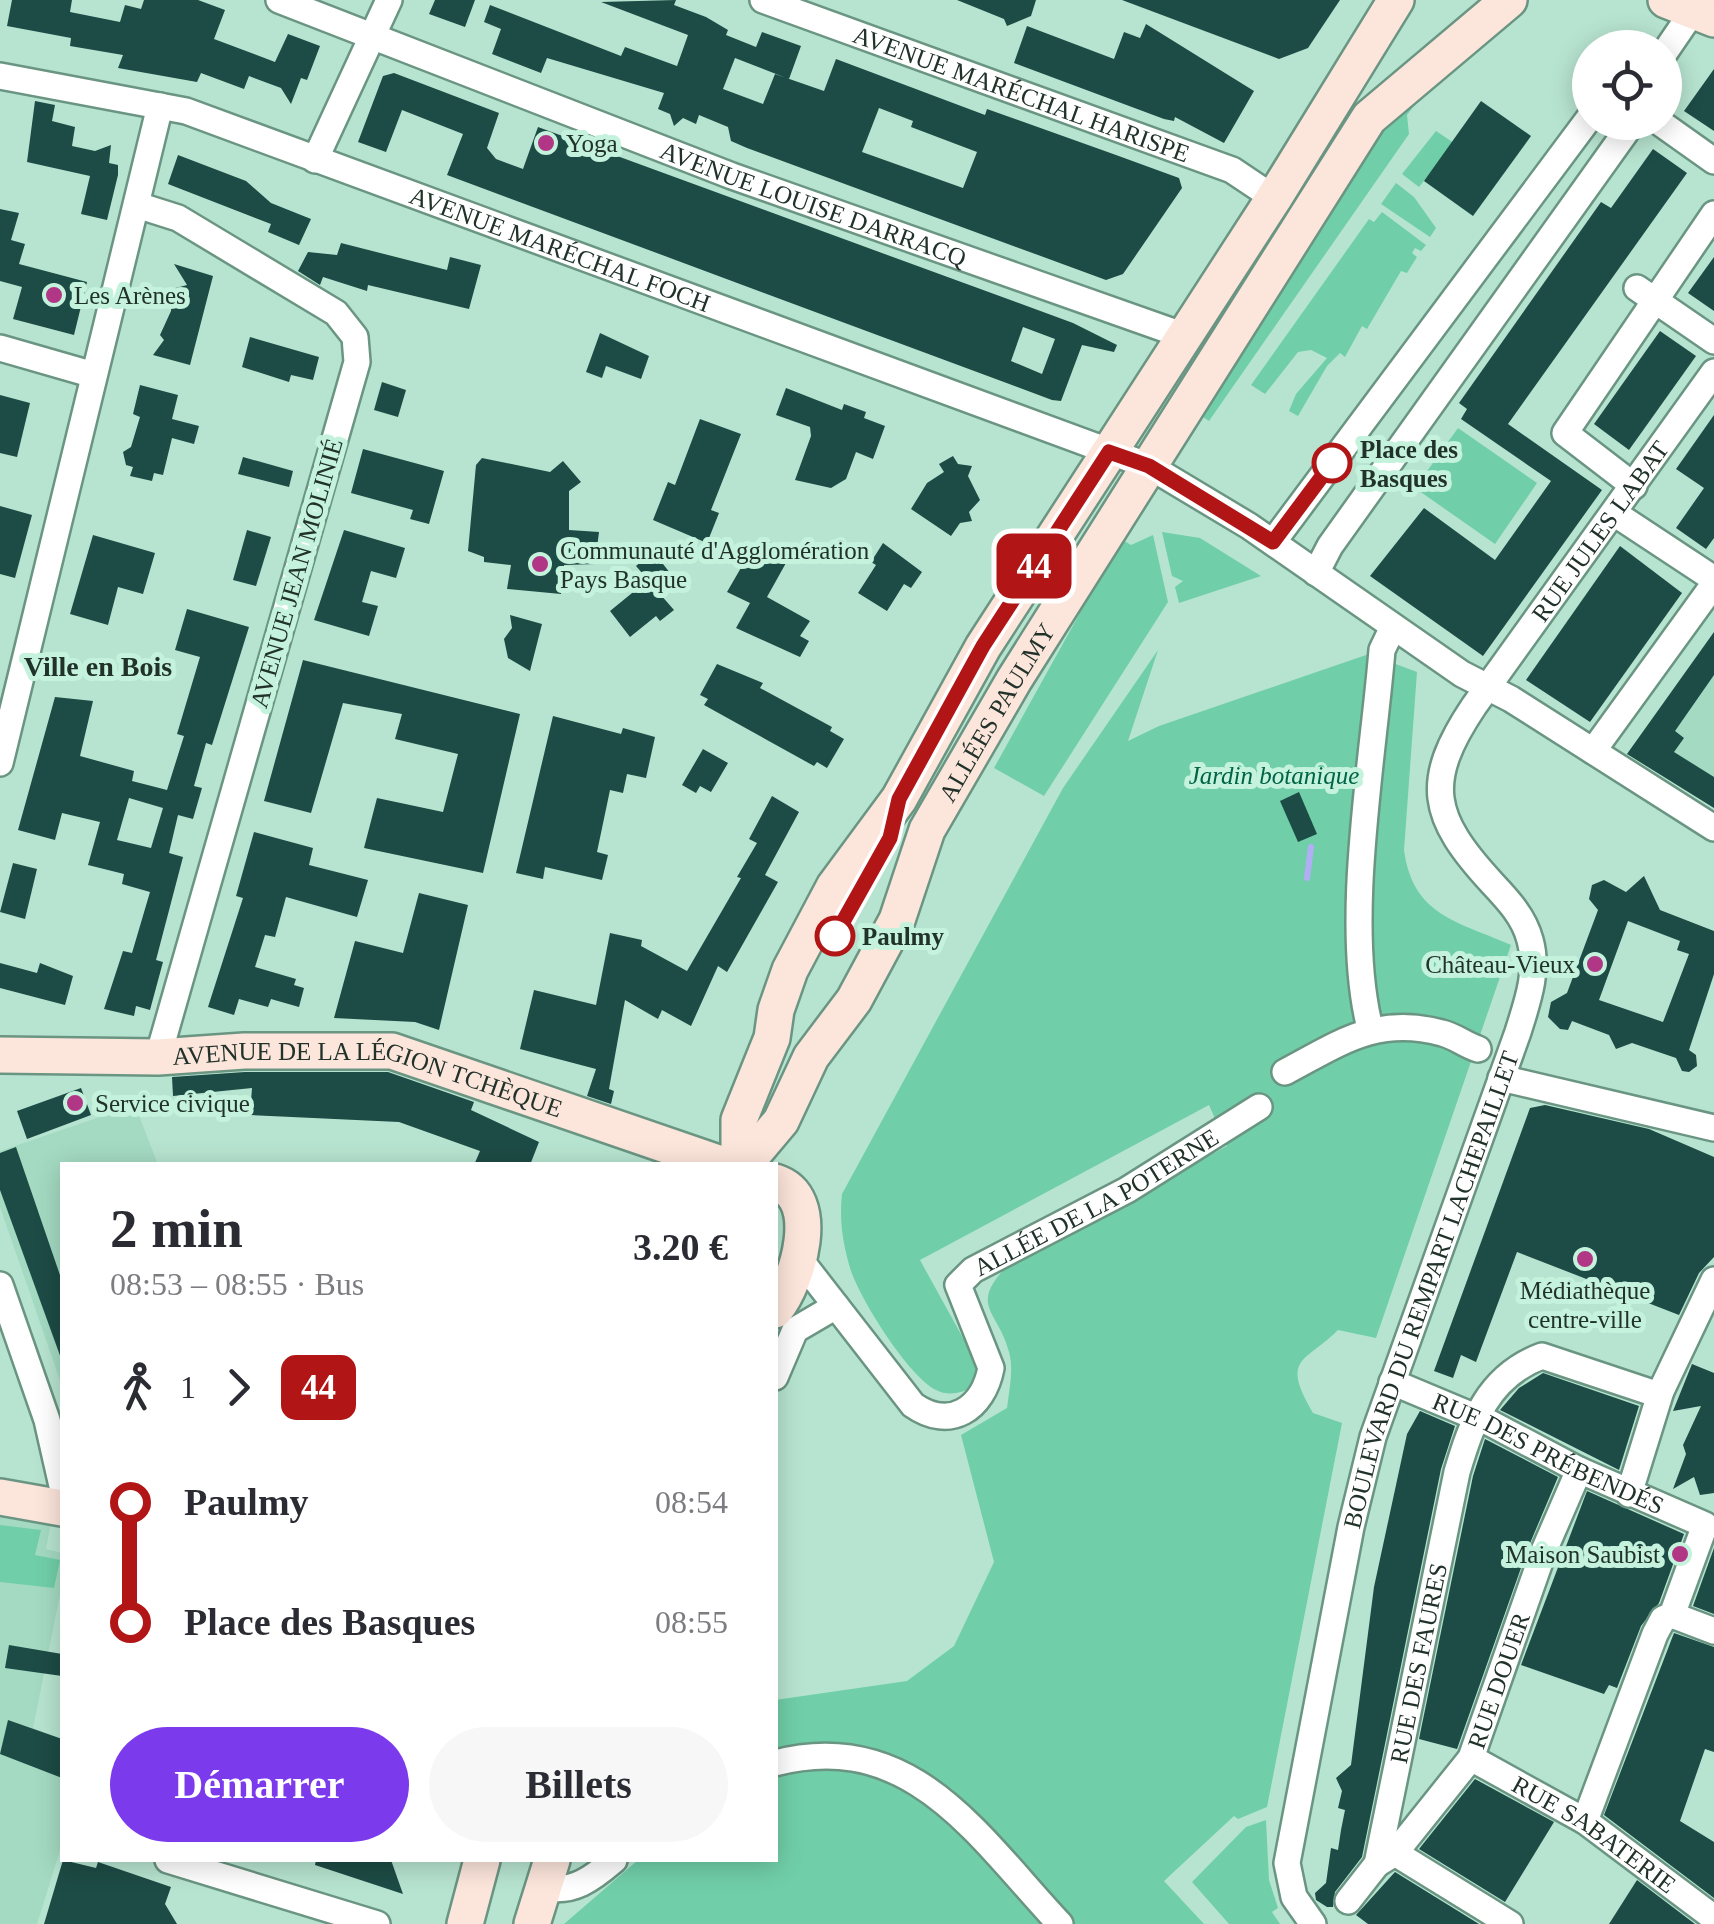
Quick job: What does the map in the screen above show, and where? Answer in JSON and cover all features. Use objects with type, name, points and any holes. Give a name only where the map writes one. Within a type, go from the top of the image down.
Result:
[{"type":"main road","points":[[741,1162],[738,1120],[772,1038],[776,1010],[790,970],[834,887],[899,799],[983,646],[1274,198],[1396,0]]},
{"type":"main road","name":"ALLÉES PAULMY","points":[[744,1162],[781,1121],[810,1057],[854,1000],[897,920],[927,830],[1051,618],[1369,118],[1509,0]]},
{"type":"main road","name":"AVENUE DE LA LÉGION TCHÈQUE","points":[[0,1054],[158,1057],[244,1052],[392,1052],[715,1162]]},
{"type":"main road","points":[[778,1184],[790,1190],[804,1224],[787,1247],[778,1307]]},
{"type":"main road","points":[[0,1498],[60,1508]]},
{"type":"main road","points":[[465,1924],[481,1862]]},
{"type":"main road","points":[[532,1924],[548,1873]]},
{"type":"street","name":"AVENUE LOUISE DARRACQ","points":[[280,0],[732,176],[1185,336]]},
{"type":"street","points":[[315,160],[389,0]]},
{"type":"street","name":"AVENUE MARÉCHAL HARISPE","points":[[763,0],[1232,170],[1274,198]]},
{"type":"street","points":[[1677,30],[1689,7]]},
{"type":"street","name":"AVENUE MARÉCHAL FOCH","points":[[0,76],[160,106],[1149,466],[1273,542],[1486,688],[1714,828]]},
{"type":"street","points":[[0,763],[160,106]]},
{"type":"street","points":[[1682,139],[1714,162]]},
{"type":"street","points":[[1273,542],[1574,140]]},
{"type":"street","points":[[1316,574],[1330,546],[1620,140]]},
{"type":"street","name":"AVENUE JEAN MOLINIÉ","points":[[137,205],[178,218],[336,313],[355,337],[357,362],[158,1057]]},
{"type":"street","points":[[1634,486],[1565,433],[1646,294],[1714,214]]},
{"type":"street","points":[[1646,294],[1714,342]]},
{"type":"street","points":[[0,348],[94,375]]},
{"type":"street","name":"RUE JULES LABAT","points":[[1486,688],[1714,372]]},
{"type":"street","points":[[1593,751],[1714,582],[1614,513]]},
{"type":"street","points":[[1370,1028],[1362,1001],[1358,926],[1382,650],[1393,627]]},
{"type":"street","name":"BOULEVARD DU REMPART LACHEPAILLET","points":[[1313,1924],[1294,1898],[1288,1847],[1351,1528],[1392,1382],[1529,994],[1532,944],[1511,904],[1450,832],[1438,791],[1440,772],[1454,736],[1486,688]]},
{"type":"street","points":[[1285,1072],[1370,1028],[1412,1026],[1446,1034],[1478,1049]]},
{"type":"street","points":[[1501,1078],[1714,1128]]},
{"type":"street","name":"ALLÉE DE LA POTERNE","points":[[787,1247],[912,1405],[924,1412],[952,1417],[970,1410],[980,1399],[991,1368],[958,1285],[973,1270],[1127,1190],[1259,1107]]},
{"type":"street","points":[[0,1284],[47,1420],[60,1477]]},
{"type":"street","points":[[1628,1494],[1661,1390],[1711,1296]]},
{"type":"street","points":[[778,1307],[829,1297]]},
{"type":"street","points":[[778,1370],[795,1330],[829,1297]]},
{"type":"street","points":[[1474,1416],[1496,1386],[1542,1356],[1653,1393],[1661,1390]]},
{"type":"street","name":"RUE DES PRÉBENDÉS","points":[[1392,1382],[1474,1416],[1628,1494],[1700,1520],[1705,1525],[1672,1615]]},
{"type":"street","name":"RUE DES FAURES","points":[[1341,1910],[1386,1858],[1457,1472],[1474,1416]]},
{"type":"street","name":"RUE DOUER","points":[[1386,1858],[1471,1758],[1543,1553],[1578,1470]]},
{"type":"street","points":[[1589,1824],[1663,1619],[1672,1615],[1714,1632]]},
{"type":"street","points":[[778,1763],[813,1755],[891,1768],[967,1819],[1060,1924]]},
{"type":"street","name":"RUE SABATERIE","points":[[1471,1758],[1589,1824],[1714,1918]]},
{"type":"street","points":[[1386,1858],[1510,1924]]},
{"type":"street","points":[[175,1862],[378,1924]]},
{"type":"street","points":[[548,1873],[554,1890],[588,1883],[612,1862]]},
{"type":"shaded area","points":[[1714,632],[1714,808],[1627,754]]},
{"type":"shaded area","points":[[135,1105],[157,1162],[60,1162],[60,1380],[0,1207],[0,1151]]},
{"type":"shaded area","points":[[0,1510],[52,1518],[46,1549],[60,1552],[60,1595],[33,1728],[60,1738],[60,1850],[37,1924],[0,1924]]},
{"type":"green space","points":[[1434,79],[1407,115],[1409,134],[1209,421],[1200,415],[1390,121]]},
{"type":"green space","points":[[1436,131],[1454,143],[1419,187],[1402,174]]},
{"type":"green space","points":[[1396,183],[1414,197],[1436,228],[1430,237],[1381,204]]},
{"type":"green space","points":[[1382,212],[1426,245],[1421,251],[1415,248],[1412,253],[1417,257],[1407,273],[1401,271],[1367,329],[1362,326],[1345,357],[1340,353],[1327,366],[1298,416],[1289,411],[1296,394],[1327,358],[1311,350],[1298,352],[1265,394],[1251,385],[1369,219],[1374,222]]},
{"type":"green space","points":[[1458,428],[1537,483],[1495,544],[1415,488]]},
{"type":"green space","points":[[1162,532],[1200,538],[1261,576],[1179,603],[1175,587],[1183,581],[1172,576]]},
{"type":"green space","points":[[1153,535],[1168,602],[1044,796],[994,768],[1121,539],[1131,545]]},
{"type":"green space","name":"Jardin botanique","points":[[1158,650],[1128,741],[1159,726],[1369,654],[1417,672],[1404,850],[1417,889],[1428,903],[1456,922],[1511,945],[1376,1338],[1338,1330],[1307,1356],[1298,1371],[1303,1395],[1313,1413],[1342,1423],[1267,1807],[1238,1819],[1234,1816],[1164,1881],[1204,1924],[1074,1924],[885,1755],[848,1743],[778,1751],[778,1700],[907,1681],[954,1646],[994,1562],[961,1435],[1007,1408],[1010,1359],[988,1300],[995,1280],[1006,1267],[1227,1146],[1209,1105],[920,1260],[979,1367],[973,1387],[964,1391],[940,1392],[912,1370],[856,1284],[842,1233],[842,1194],[1063,788]]},
{"type":"green space","points":[[0,1525],[41,1530],[35,1555],[60,1560],[54,1588],[0,1582]]},
{"type":"green space","points":[[819,1768],[847,1769],[868,1772],[900,1785],[924,1799],[968,1837],[1043,1924],[564,1924],[636,1862],[778,1862],[778,1776]]},
{"type":"green space","points":[[1266,1820],[1269,1880],[1278,1908],[1272,1912],[1280,1924],[1229,1924],[1192,1882],[1246,1827]]},
{"type":"building","points":[[12,0],[72,0],[70,12],[120,22],[125,5],[141,9],[144,0],[198,0],[225,10],[214,39],[275,62],[288,34],[320,46],[307,80],[301,78],[291,104],[281,88],[249,76],[244,89],[201,73],[197,82],[118,68],[123,55],[70,46],[71,38],[7,26]]},
{"type":"building","points":[[435,0],[475,0],[465,27],[429,14]]},
{"type":"building","points":[[676,0],[674,5],[706,17],[728,30],[726,35],[756,47],[762,32],[801,46],[789,79],[824,91],[836,59],[985,115],[987,109],[1179,178],[1182,188],[1123,274],[1106,280],[747,148],[731,141],[728,127],[699,115],[696,124],[683,118],[674,126],[670,114],[658,109],[664,93],[547,58],[541,73],[492,54],[501,29],[484,22],[490,5],[621,56],[625,47],[677,66],[688,35],[601,2]],"holes":[[[735,58],[786,78],[775,74],[763,104],[723,89]],[[879,108],[913,121],[911,127],[977,152],[963,188],[862,152]]]},
{"type":"building","points":[[957,0],[1036,0],[1031,16],[1007,26],[1004,19]]},
{"type":"building","points":[[1122,0],[1340,0],[1308,48],[1279,59]]},
{"type":"building","points":[[1146,24],[1254,91],[1224,143],[1175,117],[1174,121],[1164,119],[1014,63],[1027,26],[1114,59],[1124,32],[1140,38]]},
{"type":"building","points":[[1714,69],[1714,131],[1684,111]]},
{"type":"building","points":[[394,73],[499,113],[487,148],[496,159],[523,169],[538,127],[1073,323],[1117,345],[1114,352],[1082,345],[1061,401],[1052,400],[447,175],[463,134],[402,110],[386,152],[358,142],[383,76]],"holes":[[[1023,327],[1055,339],[1042,374],[1011,361]]]},
{"type":"building","points":[[35,101],[55,105],[52,121],[75,127],[72,146],[95,151],[111,145],[109,163],[118,165],[118,175],[107,220],[81,214],[90,176],[27,162]]},
{"type":"building","points":[[1481,101],[1531,136],[1473,216],[1424,181]]},
{"type":"building","points":[[1653,149],[1687,173],[1508,424],[1602,490],[1483,656],[1370,576],[1424,508],[1495,560],[1551,481],[1461,419],[1467,409],[1459,403],[1601,202],[1611,208]]},
{"type":"building","points":[[178,155],[246,181],[271,203],[311,219],[299,245],[268,232],[271,224],[168,184]]},
{"type":"building","name":"Les Arènes","points":[[0,209],[19,213],[11,240],[25,244],[19,264],[87,282],[74,335],[13,319],[22,287],[0,281]]},
{"type":"building","points":[[341,243],[447,270],[450,257],[481,265],[469,309],[368,285],[367,291],[323,277],[320,285],[298,271],[308,252],[337,255]]},
{"type":"building","points":[[1714,257],[1714,311],[1688,293]]},
{"type":"building","points":[[174,264],[213,276],[190,365],[153,355],[164,340],[160,335],[171,311],[172,289],[187,285]]},
{"type":"building","points":[[1660,331],[1696,356],[1629,450],[1594,424]]},
{"type":"building","points":[[600,333],[649,356],[641,379],[606,366],[602,378],[586,372]]},
{"type":"building","points":[[250,337],[319,357],[313,380],[291,375],[289,382],[242,367]]},
{"type":"building","points":[[382,382],[406,390],[398,417],[374,410]]},
{"type":"building","points":[[140,385],[178,395],[172,419],[199,426],[194,444],[172,438],[163,475],[154,473],[152,481],[130,476],[133,467],[126,465],[123,452],[131,447],[140,417],[133,414]]},
{"type":"building","points":[[786,388],[842,410],[844,404],[866,412],[864,418],[885,426],[873,459],[856,452],[846,479],[831,488],[795,480],[811,436],[810,427],[776,415]]},
{"type":"building","points":[[0,395],[30,403],[17,457],[0,453]]},
{"type":"building","points":[[1714,415],[1714,538],[1706,549],[1676,528],[1704,488],[1676,469]]},
{"type":"building","points":[[700,419],[741,434],[711,510],[719,513],[707,543],[653,520],[668,482],[675,485]]},
{"type":"building","points":[[363,449],[444,471],[429,524],[410,519],[413,510],[351,493]]},
{"type":"building","points":[[953,456],[958,464],[972,466],[968,476],[980,500],[969,512],[972,521],[960,523],[951,536],[911,509],[927,483],[944,472],[939,464]]},
{"type":"building","points":[[243,457],[293,471],[289,487],[238,474]]},
{"type":"building","name":"Communauté d'Agglomération Pays Basque","points":[[482,458],[550,472],[563,461],[581,482],[569,491],[569,530],[599,532],[595,564],[564,565],[561,594],[507,589],[511,565],[484,562],[484,557],[468,551],[476,465]]},
{"type":"building","points":[[0,506],[32,515],[15,578],[0,574]]},
{"type":"building","points":[[247,530],[271,537],[256,586],[233,580]]},
{"type":"building","points":[[344,530],[405,548],[396,578],[371,571],[362,602],[378,606],[369,636],[314,620]]},
{"type":"building","points":[[93,535],[155,553],[143,594],[118,587],[108,625],[70,614]]},
{"type":"building","points":[[767,540],[791,554],[767,597],[810,621],[800,636],[809,641],[800,657],[736,628],[750,603],[727,592],[753,547],[761,551]]},
{"type":"building","points":[[883,543],[922,572],[911,588],[904,584],[887,611],[858,593],[876,565],[871,562]]},
{"type":"building","points":[[1620,546],[1682,593],[1590,722],[1526,680]]},
{"type":"building","points":[[653,551],[670,573],[662,579],[668,587],[660,594],[674,610],[660,621],[656,616],[630,637],[610,611],[648,580],[636,566]]},
{"type":"building","points":[[187,609],[249,627],[212,745],[206,743],[194,786],[202,788],[193,819],[178,815],[169,853],[183,857],[156,960],[163,962],[150,1010],[136,1006],[134,1016],[104,1009],[123,951],[132,953],[150,892],[122,884],[124,874],[88,865],[100,822],[62,813],[55,840],[18,830],[55,697],[93,701],[80,756],[134,771],[132,781],[167,790],[184,736],[177,734],[200,657],[175,650]],"holes":[[[129,798],[163,808],[151,848],[117,840]]]},
{"type":"building","points":[[510,615],[542,624],[530,671],[508,658],[504,639],[512,628]]},
{"type":"building","points":[[1714,632],[1714,675],[1675,731],[1684,738],[1674,752],[1714,777],[1714,808],[1627,754]]},
{"type":"building","points":[[303,660],[520,714],[483,873],[364,848],[377,798],[443,812],[458,754],[395,739],[402,714],[343,703],[311,813],[264,801]]},
{"type":"building","points":[[717,664],[763,683],[760,688],[832,727],[830,731],[844,739],[827,768],[817,762],[814,766],[704,705],[708,699],[700,695]]},
{"type":"building","points":[[553,716],[621,734],[623,728],[655,737],[646,778],[627,774],[623,793],[610,790],[597,852],[608,855],[602,880],[545,867],[543,879],[516,873]]},
{"type":"building","points":[[703,749],[728,763],[711,792],[700,786],[696,793],[682,785]]},
{"type":"building","points":[[1299,792],[1317,834],[1298,842],[1280,801]]},
{"type":"building","points":[[772,796],[799,812],[765,875],[778,882],[727,972],[718,966],[691,1026],[662,1010],[658,1019],[625,1000],[609,1089],[614,1091],[611,1104],[587,1096],[596,1069],[520,1049],[534,990],[596,1005],[610,933],[642,940],[641,946],[687,971],[741,878],[737,877],[757,843],[749,839]]},
{"type":"building","points":[[254,832],[313,848],[309,865],[368,880],[357,917],[286,897],[275,937],[265,935],[255,967],[296,979],[294,985],[304,988],[299,1007],[271,999],[268,1007],[239,999],[234,1015],[208,1007],[243,898],[236,896]]},
{"type":"building","points":[[13,863],[37,869],[25,919],[0,912]]},
{"type":"building","name":"Château-Vieux","points":[[1644,876],[1660,910],[1714,931],[1714,974],[1689,1050],[1696,1055],[1697,1066],[1689,1072],[1682,1071],[1676,1058],[1632,1043],[1616,1049],[1609,1035],[1572,1021],[1568,1030],[1560,1029],[1548,1017],[1551,1002],[1567,993],[1598,910],[1589,899],[1592,885],[1604,880],[1626,892]],"holes":[[[1628,921],[1680,941],[1677,950],[1689,954],[1663,1022],[1599,1000]]]},
{"type":"building","points":[[419,893],[468,905],[439,1030],[415,1022],[334,1018],[355,941],[403,953]]},
{"type":"building","points":[[0,963],[37,973],[40,963],[73,976],[65,1005],[0,988]]},
{"type":"building","points":[[245,1072],[388,1072],[474,1102],[471,1110],[539,1142],[531,1162],[475,1162],[480,1151],[399,1122],[250,1115],[252,1088],[173,1096],[172,1077]]},
{"type":"building","points":[[81,1088],[91,1115],[27,1139],[17,1111]]},
{"type":"building","points":[[1545,1105],[1649,1129],[1714,1157],[1714,1257],[1699,1273],[1679,1315],[1517,1252],[1476,1362],[1461,1355],[1453,1378],[1434,1371],[1530,1108]]},
{"type":"building","points":[[16,1147],[60,1275],[60,1355],[0,1190],[0,1153]]},
{"type":"building","points":[[1692,1364],[1714,1373],[1714,1493],[1700,1495],[1694,1477],[1673,1489],[1686,1454],[1683,1445],[1701,1406],[1673,1411]]},
{"type":"building","points":[[1543,1373],[1639,1406],[1619,1470],[1500,1410],[1519,1388]]},
{"type":"building","points":[[1420,1411],[1455,1426],[1441,1469],[1362,1857],[1335,1892],[1333,1907],[1327,1907],[1316,1900],[1315,1893],[1326,1883],[1331,1848],[1338,1850],[1345,1810],[1338,1808],[1342,1791],[1336,1778],[1351,1765],[1374,1587],[1407,1434]]},
{"type":"building","points":[[1485,1439],[1558,1477],[1528,1548],[1457,1749],[1419,1739],[1473,1476]]},
{"type":"building","points":[[1587,1491],[1684,1534],[1659,1603],[1641,1626],[1617,1688],[1609,1685],[1604,1694],[1521,1665]]},
{"type":"building","points":[[1714,1548],[1714,1614],[1693,1606]]},
{"type":"building","points":[[1674,1633],[1714,1647],[1714,1752],[1705,1749],[1680,1821],[1714,1842],[1714,1898],[1604,1815]]},
{"type":"building","points":[[9,1645],[60,1654],[60,1676],[5,1668]]},
{"type":"building","points":[[8,1720],[60,1738],[60,1777],[0,1754]]},
{"type":"building","points":[[1475,1779],[1554,1822],[1505,1902],[1419,1849]]},
{"type":"building","points":[[62,1862],[96,1868],[98,1862],[171,1887],[165,1904],[177,1924],[44,1924]]},
{"type":"building","points":[[392,1862],[403,1894],[315,1865]]},
{"type":"building","points":[[1395,1872],[1479,1924],[1368,1924],[1356,1915]]},
{"type":"building","points":[[1637,1880],[1695,1924],[1609,1924]]},
{"type":"waterway","points":[[1307,878],[1311,847]]},
{"type":"bus line","name":"44","points":[[835,936],[890,838],[899,799],[983,646],[1109,452],[1149,466],[1273,542],[1332,463]]},
{"type":"place","name":"Yoga","points":[[546,143]]},
{"type":"place","name":"Les Arènes","points":[[54,295]]},
{"type":"place","name":"Place des Basques","points":[[1332,463]]},
{"type":"place","name":"Communauté d'Agglomération Pays Basque","points":[[540,564]]},
{"type":"place","name":"Paulmy","points":[[835,936]]},
{"type":"place","name":"Château-Vieux","points":[[1595,964]]},
{"type":"place","name":"Service civique","points":[[75,1103]]},
{"type":"place","name":"Médiathèque centre-ville","points":[[1585,1259]]},
{"type":"place","name":"Maison Saubist","points":[[1680,1554]]},
{"type":"district","name":"Ville en Bois","points":[[98,666]]}]
